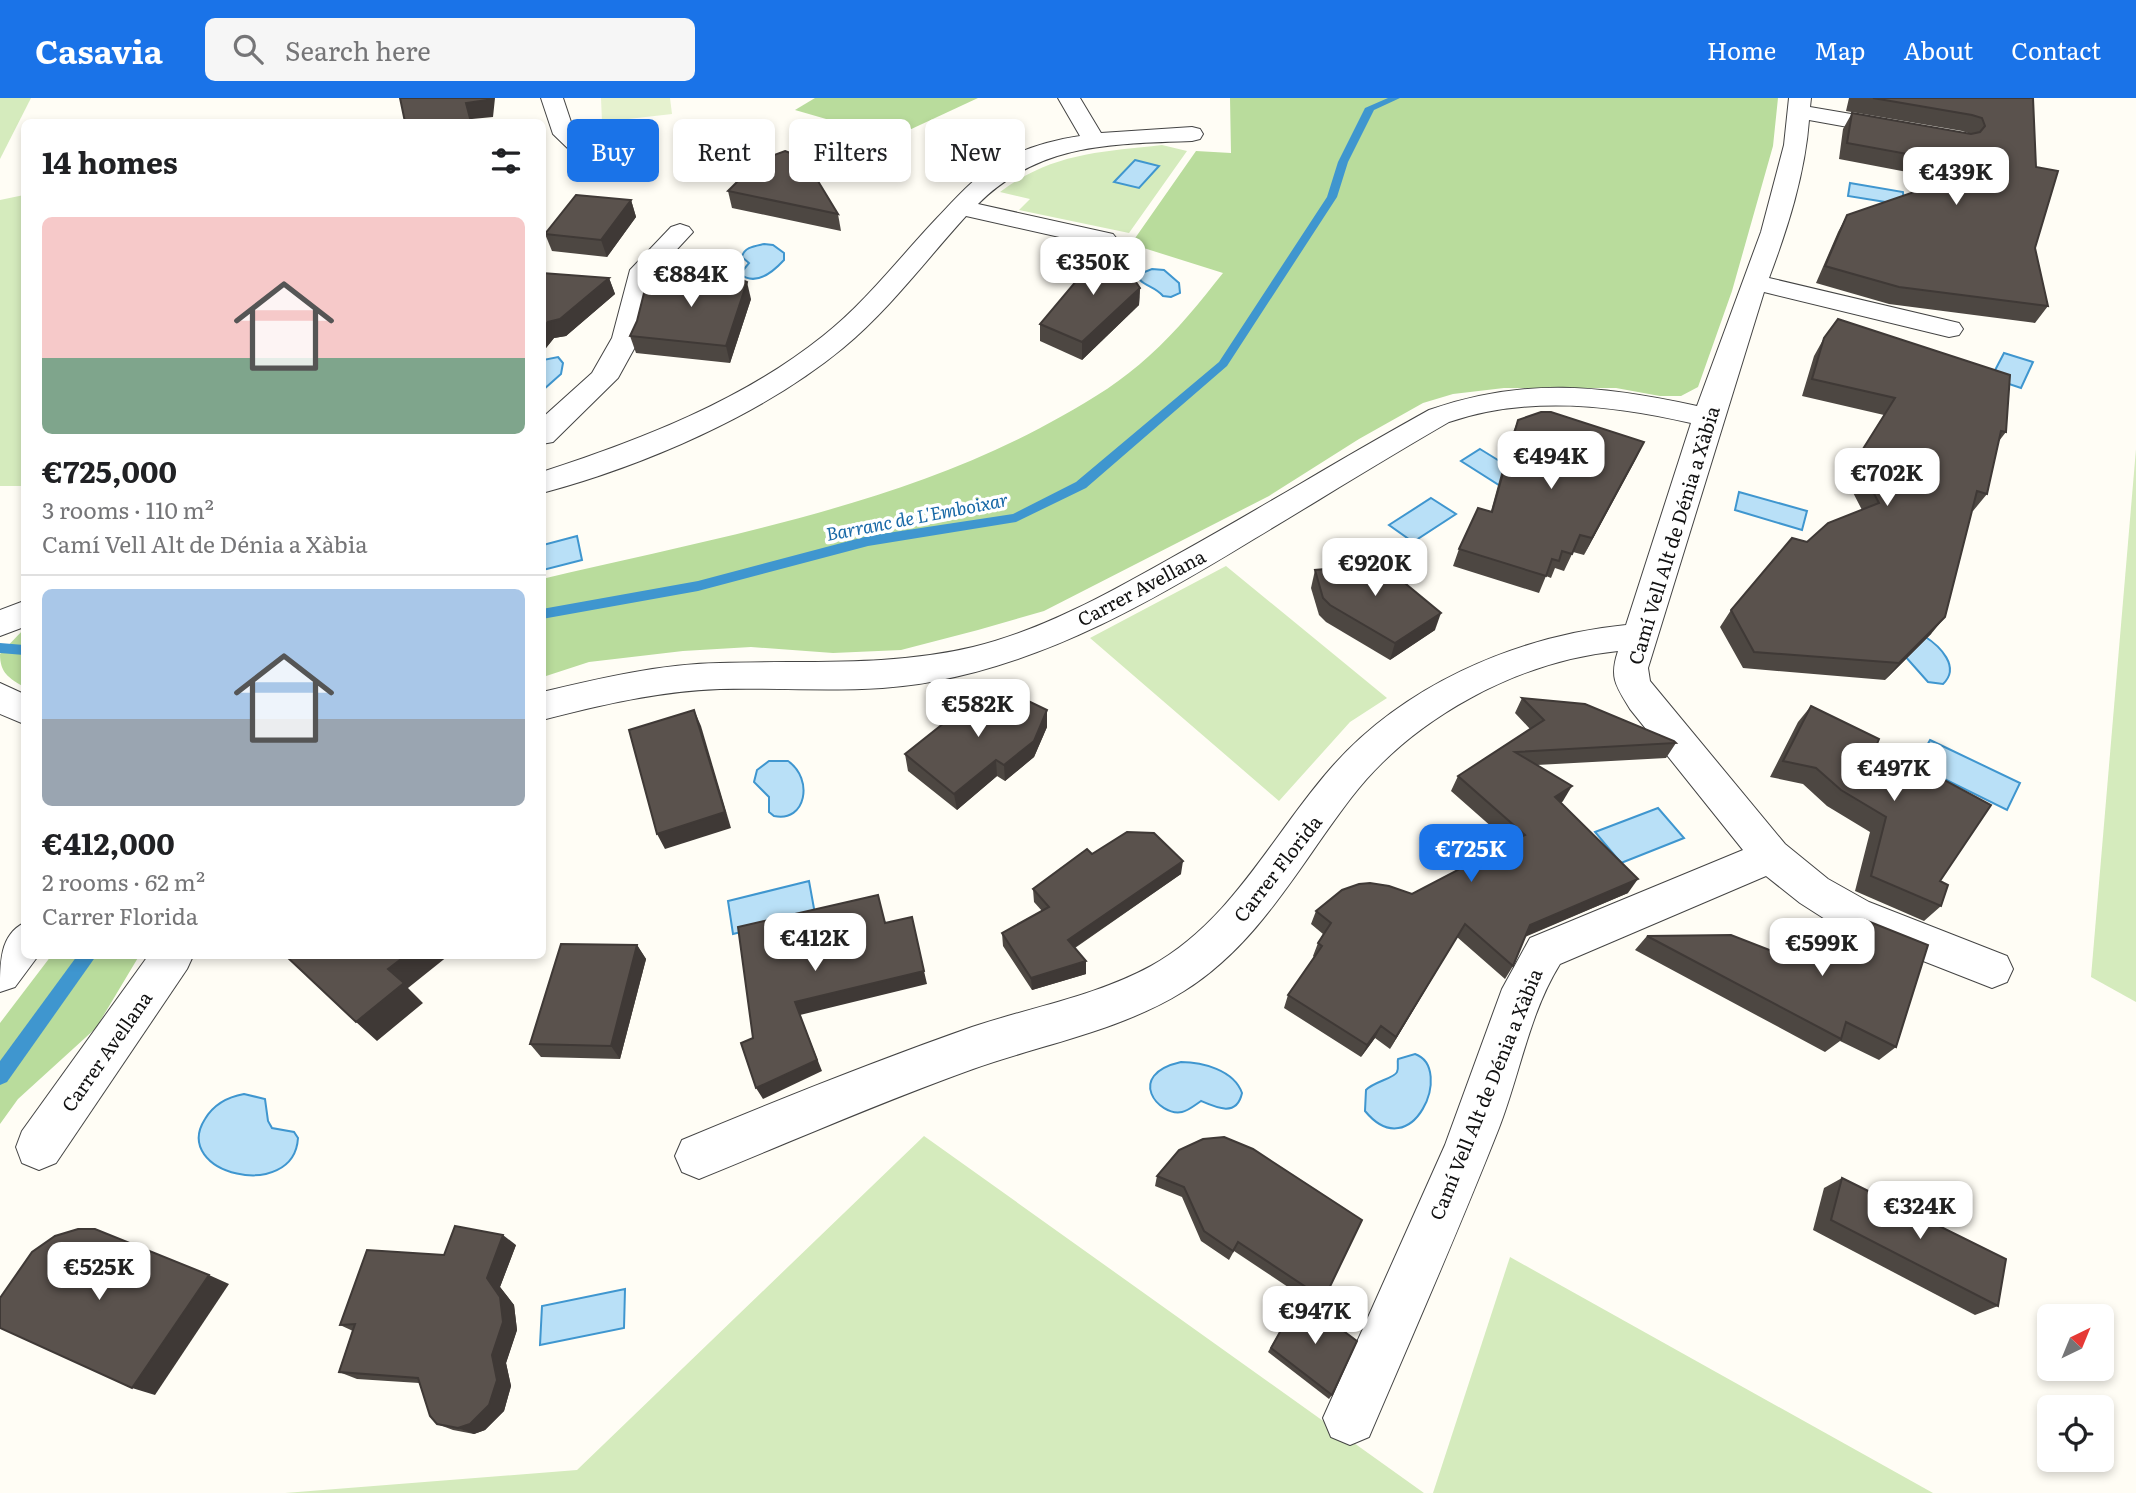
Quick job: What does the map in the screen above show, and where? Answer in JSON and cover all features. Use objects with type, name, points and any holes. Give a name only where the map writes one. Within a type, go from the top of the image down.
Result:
[{"type":"street","points":[[552,98],[567,138]]},
{"type":"street","points":[[1069,98],[1095,141]]},
{"type":"street","points":[[1799,104],[1921,134]]},
{"type":"street","name":"Camí Vell Alt de Dénia a Xàbia","points":[[1350,1418],[1482,1113],[1524,988],[1534,966],[1545,951],[1771,856],[1633,683],[1630,667],[1708,418],[1754,282],[1774,232],[1796,145],[1799,104]]},
{"type":"street","points":[[546,482],[623,454],[689,426],[742,399],[814,356],[854,325],[960,207],[992,177],[1012,165],[1046,152],[1095,141],[1192,135]]},
{"type":"street","points":[[960,207],[1104,239]]},
{"type":"street","points":[[546,431],[604,378],[626,338],[642,270],[680,232]]},
{"type":"street","points":[[1754,282],[1949,329]]},
{"type":"street","name":"Carrer Avellana","points":[[546,705],[629,685],[673,680],[719,676],[852,677],[895,674],[937,668],[1034,641],[1149,587],[1439,416],[1489,400],[1541,396],[1603,400],[1642,404],[1708,418]]},
{"type":"street","points":[[0,624],[21,614]]},
{"type":"street","name":"Carrer Florida","points":[[699,1156],[973,1048],[1139,995],[1191,964],[1230,928],[1258,896],[1341,783],[1409,721],[1468,683],[1519,661],[1565,646],[1640,636]]},
{"type":"street","points":[[0,697],[21,708]]},
{"type":"street","points":[[1771,856],[1814,891],[1854,915],[1992,969]]},
{"type":"street","points":[[0,973],[21,946]]},
{"type":"street","name":"Carrer Avellana","points":[[39,1147],[170,959]]},
{"type":"green space","points":[[0,98],[31,98],[0,159]]},
{"type":"green space","points":[[601,98],[670,98],[672,114],[602,119]]},
{"type":"green space","points":[[815,98],[978,98],[933,119],[925,119],[925,123],[911,129],[911,119],[826,119],[795,110]]},
{"type":"green space","points":[[1230,98],[1778,98],[1773,146],[1732,291],[1698,387],[1681,396],[1660,396],[1616,388],[1504,388],[1453,394],[1423,403],[1359,439],[1269,496],[1044,611],[901,650],[833,653],[751,647],[683,651],[589,662],[546,676],[546,578],[808,516],[939,474],[1062,416],[1107,389],[1139,365],[1179,326],[1223,273],[1131,244],[1196,151],[1231,153]]},
{"type":"green space","points":[[1162,145],[1187,151],[1129,233],[1019,210],[1030,199],[1000,192],[1015,182],[1025,182],[1025,176],[1039,169],[1077,156]]},
{"type":"green space","points":[[21,196],[21,486],[0,486],[0,200]]},
{"type":"green space","points":[[2136,449],[2136,1002],[2091,977]]},
{"type":"green space","points":[[1226,566],[1387,698],[1350,722],[1279,801],[1090,638]]},
{"type":"green space","points":[[21,632],[21,685],[6,674],[0,654]]},
{"type":"green space","points":[[49,959],[137,959],[96,1028],[18,1099],[0,1124],[0,1023]]},
{"type":"green space","points":[[924,1136],[1424,1493],[285,1493],[577,1470]]},
{"type":"green space","points":[[1510,1257],[1933,1493],[1433,1493]]},
{"type":"water","points":[[1135,160],[1159,166],[1139,188],[1114,182]]},
{"type":"water","points":[[1850,183],[1903,192],[1904,205],[1848,196]]},
{"type":"water","points":[[764,244],[773,245],[784,253],[784,260],[764,276],[746,278],[740,274],[749,263],[742,257],[745,251]]},
{"type":"water","points":[[1152,269],[1164,270],[1179,283],[1180,293],[1171,297],[1163,296],[1140,280],[1142,273]]},
{"type":"water","points":[[2004,353],[2033,362],[2021,388],[1991,378]]},
{"type":"water","points":[[558,357],[563,363],[561,374],[546,387],[546,359]]},
{"type":"water","points":[[1480,449],[1532,481],[1513,494],[1461,461]]},
{"type":"water","points":[[1739,492],[1807,511],[1802,530],[1735,510]]},
{"type":"water","points":[[1431,498],[1456,514],[1413,542],[1389,525]]},
{"type":"water","points":[[577,536],[582,560],[546,569],[546,544]]},
{"type":"water","points":[[1924,636],[1942,651],[1949,664],[1950,671],[1943,684],[1928,682],[1904,655]]},
{"type":"water","points":[[1930,740],[2020,783],[2007,810],[1916,765]]},
{"type":"water","points":[[769,761],[788,761],[801,778],[803,798],[793,813],[785,816],[774,816],[769,812],[769,797],[754,782],[757,770]]},
{"type":"water","points":[[1658,808],[1684,838],[1621,863],[1595,832]]},
{"type":"water","points":[[809,881],[815,914],[733,934],[728,901]]},
{"type":"water","points":[[1415,1054],[1426,1063],[1431,1077],[1423,1109],[1412,1122],[1398,1128],[1382,1125],[1365,1111],[1366,1090],[1395,1074],[1398,1059]]},
{"type":"water","points":[[1181,1062],[1207,1066],[1225,1073],[1238,1085],[1242,1093],[1239,1101],[1226,1109],[1201,1101],[1182,1112],[1164,1108],[1152,1094],[1150,1085],[1154,1076],[1164,1068]]},
{"type":"water","points":[[244,1094],[265,1099],[268,1121],[272,1128],[294,1132],[298,1138],[291,1158],[277,1170],[258,1175],[237,1174],[218,1166],[204,1154],[199,1138],[205,1119],[212,1109],[222,1102]]},
{"type":"water","points":[[625,1289],[624,1328],[540,1345],[542,1306]]},
{"type":"building","points":[[400,98],[487,98],[466,103],[470,119],[404,119]]},
{"type":"building","points":[[1873,98],[2033,98],[2036,167],[2058,171],[2035,248],[2048,306],[1899,287],[1825,266],[1847,215],[1984,168],[1847,143],[1852,113],[1971,134],[1980,132],[1985,126],[1982,118],[1972,115]]},
{"type":"building","points":[[789,152],[789,182],[819,182],[838,214],[728,191],[737,182],[775,182],[775,155]]},
{"type":"building","points":[[576,195],[631,200],[601,240],[546,233]]},
{"type":"building","points":[[1109,242],[1140,288],[1082,342],[1040,324]]},
{"type":"building","points":[[695,272],[726,273],[747,282],[726,346],[630,336],[637,321],[646,285]]},
{"type":"building","points":[[546,273],[609,278],[560,319],[546,324]]},
{"type":"building","points":[[1838,319],[2010,375],[2006,432],[2001,431],[1987,494],[1977,491],[1945,617],[1899,663],[1754,652],[1731,610],[1792,538],[1807,542],[1828,523],[1879,503],[1856,460],[1895,398],[1812,379],[1824,338]]},
{"type":"building","points":[[1541,412],[1551,412],[1644,442],[1592,538],[1580,535],[1572,554],[1562,551],[1559,561],[1552,559],[1546,576],[1459,549],[1478,508],[1492,512],[1518,420]]},
{"type":"building","points":[[1356,556],[1372,556],[1441,613],[1395,643],[1330,605],[1323,598],[1315,570],[1338,568]]},
{"type":"building","points":[[994,692],[1022,698],[1047,710],[1034,741],[1004,765],[996,760],[954,794],[905,754],[973,700]]},
{"type":"building","points":[[1522,698],[1585,704],[1676,743],[1515,752],[1572,786],[1555,797],[1638,879],[1530,925],[1513,966],[1465,924],[1396,1037],[1381,1026],[1367,1045],[1288,995],[1322,946],[1318,943],[1331,923],[1316,911],[1342,890],[1359,884],[1389,886],[1412,894],[1525,835],[1458,776],[1544,720]]},
{"type":"building","points":[[1811,706],[1879,739],[1877,744],[1991,805],[1940,881],[1948,885],[1941,906],[1871,876],[1886,817],[1841,790],[1816,768],[1783,761]]},
{"type":"building","points":[[694,710],[725,812],[657,834],[629,730]]},
{"type":"building","points":[[1127,832],[1154,833],[1183,861],[1068,940],[1086,961],[1031,978],[1002,933],[1049,907],[1033,889],[1087,849],[1092,854]]},
{"type":"building","points":[[878,895],[885,923],[912,917],[924,971],[795,1002],[817,1060],[756,1088],[741,1043],[753,1038],[738,927]]},
{"type":"building","points":[[1865,920],[1928,945],[1896,1047],[1846,1022],[1841,1039],[1647,936],[1731,935],[1795,960],[1857,941]]},
{"type":"building","points":[[561,944],[637,945],[611,1046],[530,1044]]},
{"type":"building","points":[[289,959],[401,959],[388,969],[404,983],[356,1022]]},
{"type":"building","points":[[1224,1137],[1253,1149],[1362,1220],[1324,1299],[1238,1242],[1233,1251],[1204,1231],[1184,1187],[1157,1176],[1179,1150],[1203,1139]]},
{"type":"building","points":[[1842,1178],[2006,1259],[1998,1306],[1831,1220]]},
{"type":"building","points":[[455,1226],[503,1235],[487,1278],[500,1297],[503,1322],[492,1355],[497,1380],[489,1405],[470,1424],[458,1428],[437,1424],[430,1416],[418,1378],[339,1372],[355,1324],[340,1325],[367,1250],[444,1255]]},
{"type":"building","points":[[78,1229],[95,1229],[209,1275],[132,1388],[0,1328],[0,1298],[32,1252],[55,1236]]},
{"type":"building","points":[[1299,1298],[1357,1341],[1332,1395],[1271,1348]]},
{"type":"waterway","name":"Barranc de L'Emboixar","points":[[546,613],[698,586],[868,541],[1016,518],[1081,485],[1223,364],[1332,197],[1343,162],[1370,108],[1396,98]]},
{"type":"waterway","name":"Barranc de L'Emboixar","points":[[1,648],[21,650]]},
{"type":"waterway","points":[[0,1076],[85,959]]}]
